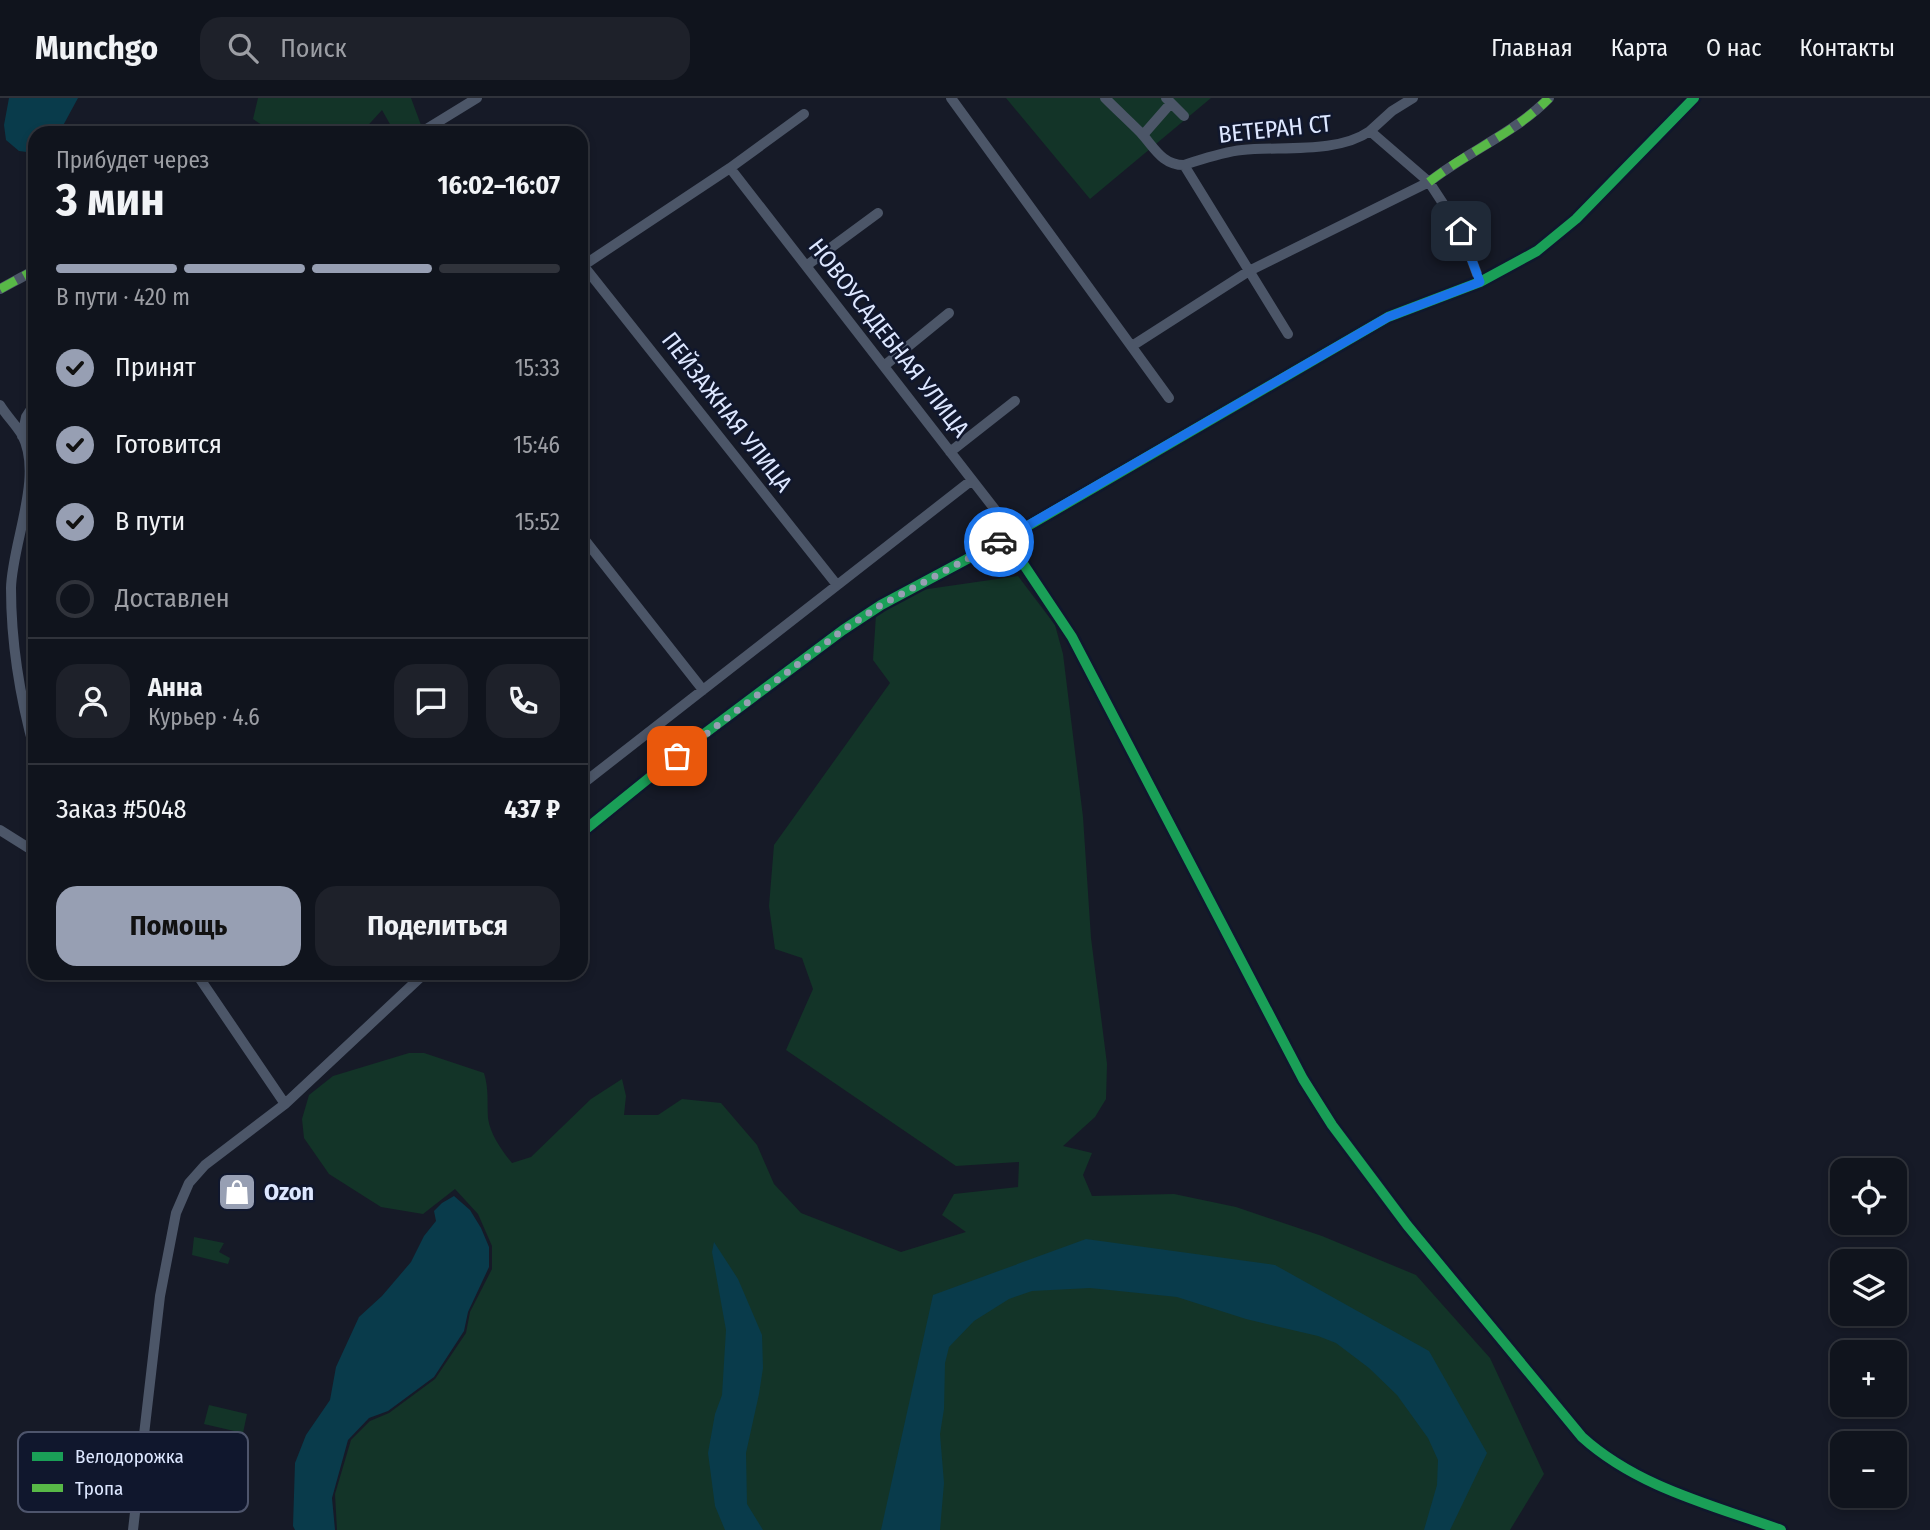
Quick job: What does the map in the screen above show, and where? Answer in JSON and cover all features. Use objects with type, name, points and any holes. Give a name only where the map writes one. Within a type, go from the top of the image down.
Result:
[{"type":"street","points":[[431,126],[477,98]]},
{"type":"street","points":[[951,98],[1169,398]]},
{"type":"street","points":[[1105,98],[1143,135],[1154,150],[1167,161],[1184,165],[1288,334]]},
{"type":"street","name":"ВЕТЕРАН СТ","points":[[1184,165],[1242,150],[1338,144],[1361,137],[1392,111],[1413,98]]},
{"type":"street","points":[[1132,346],[1249,271],[1429,182],[1521,121],[1549,98]]},
{"type":"street","points":[[588,827],[696,740],[843,630],[881,605],[1010,536],[1388,317],[1480,282],[1537,251],[1576,219],[1694,98]]},
{"type":"street","points":[[1143,135],[1168,101],[1184,116]]},
{"type":"street","points":[[588,262],[730,168],[804,114]]},
{"type":"street","points":[[1370,131],[1429,182],[1461,231],[1480,282]]},
{"type":"street","name":"НОВОУСАДЕБНАЯ УЛИЦА","points":[[730,168],[972,480],[1010,536],[1072,637],[1303,1079],[1332,1125],[1383,1195],[1582,1437],[1602,1455],[1659,1486],[1781,1530]]},
{"type":"street","points":[[806,266],[878,213]]},
{"type":"street","points":[[0,289],[28,274]]},
{"type":"street","name":"ПЕЙЗАЖНАЯ УЛИЦА","points":[[588,274],[837,585]]},
{"type":"street","points":[[884,366],[949,313]]},
{"type":"street","points":[[950,452],[1015,401]]},
{"type":"street","points":[[0,405],[22,436],[28,462]]},
{"type":"street","points":[[22,436],[28,414]]},
{"type":"street","points":[[588,780],[972,480]]},
{"type":"street","points":[[28,498],[13,558],[11,589],[15,663],[28,721]]},
{"type":"street","points":[[588,544],[703,690]]},
{"type":"street","points":[[0,830],[28,848]]},
{"type":"street","points":[[201,980],[285,1104]]},
{"type":"street","points":[[144,1432],[160,1296],[176,1213],[189,1183],[205,1165],[285,1104],[418,980]]},
{"type":"street","points":[[133,1530],[135,1512]]},
{"type":"green space","points":[[258,98],[411,98],[421,125],[391,126],[382,110],[367,126],[264,126],[253,119]]},
{"type":"green space","points":[[1006,98],[1211,98],[1090,199]]},
{"type":"green space","points":[[1018,576],[1055,625],[1063,654],[1083,817],[1091,938],[1107,1064],[1106,1099],[1095,1117],[1063,1146],[1092,1153],[1083,1175],[1092,1196],[1174,1194],[1236,1207],[1322,1236],[1416,1275],[1490,1358],[1544,1474],[1510,1530],[337,1530],[335,1494],[351,1440],[370,1421],[389,1413],[435,1379],[466,1333],[470,1312],[492,1269],[492,1246],[478,1214],[455,1189],[423,1214],[381,1207],[329,1174],[304,1138],[302,1119],[309,1095],[333,1076],[409,1053],[424,1053],[484,1073],[489,1124],[497,1142],[512,1163],[531,1157],[591,1099],[622,1079],[626,1096],[624,1115],[658,1115],[682,1099],[721,1103],[757,1145],[774,1184],[801,1213],[901,1252],[966,1232],[942,1215],[954,1194],[1018,1187],[1019,1162],[956,1166],[786,1050],[813,989],[802,958],[775,949],[769,906],[774,845],[890,683],[873,660],[876,615],[921,590]]},
{"type":"green space","points":[[194,1237],[224,1243],[219,1252],[230,1258],[228,1264],[192,1255]]},
{"type":"green space","points":[[209,1405],[247,1414],[243,1432],[204,1424]]},
{"type":"water","points":[[9,98],[78,98],[63,126],[28,126],[28,152],[19,151],[6,140],[4,125]]},
{"type":"water","points":[[454,1196],[470,1210],[489,1247],[489,1267],[468,1312],[464,1331],[434,1377],[388,1411],[369,1418],[348,1440],[332,1498],[335,1530],[295,1530],[295,1463],[306,1435],[330,1400],[336,1367],[359,1317],[382,1296],[411,1262],[424,1236],[436,1221],[434,1211]]},
{"type":"water","points":[[1086,1239],[1275,1265],[1429,1351],[1487,1453],[1450,1530],[1424,1530],[1437,1485],[1438,1460],[1428,1438],[1397,1395],[1369,1368],[1336,1343],[1177,1297],[1090,1288],[1032,1291],[1009,1299],[974,1321],[949,1347],[945,1363],[944,1409],[940,1434],[944,1483],[940,1530],[881,1530],[933,1295]]},
{"type":"water","points":[[714,1242],[738,1279],[762,1335],[763,1368],[746,1453],[747,1504],[763,1530],[725,1530],[715,1506],[708,1453],[715,1414],[722,1395],[726,1330],[712,1252]]},
{"type":"marked path","points":[[1429,182],[1521,122],[1549,98]]},
{"type":"marked path","points":[[0,289],[28,274]]},
{"type":"cycle path","points":[[588,827],[696,740],[843,630],[881,605],[1014,534],[1388,317],[1480,282],[1537,251],[1576,219],[1694,98]]},
{"type":"cycle path","points":[[1006,538],[1072,637],[1303,1079],[1332,1125],[1407,1225],[1582,1437],[1604,1454],[1651,1482],[1781,1530]]},
{"type":"way so far","points":[[677,756],[843,630],[881,605],[999,542]]},
{"type":"place","name":"Ozon","points":[[237,1192]]},
{"type":"route","points":[[999,542],[1388,317],[1480,282],[1461,231]]}]
